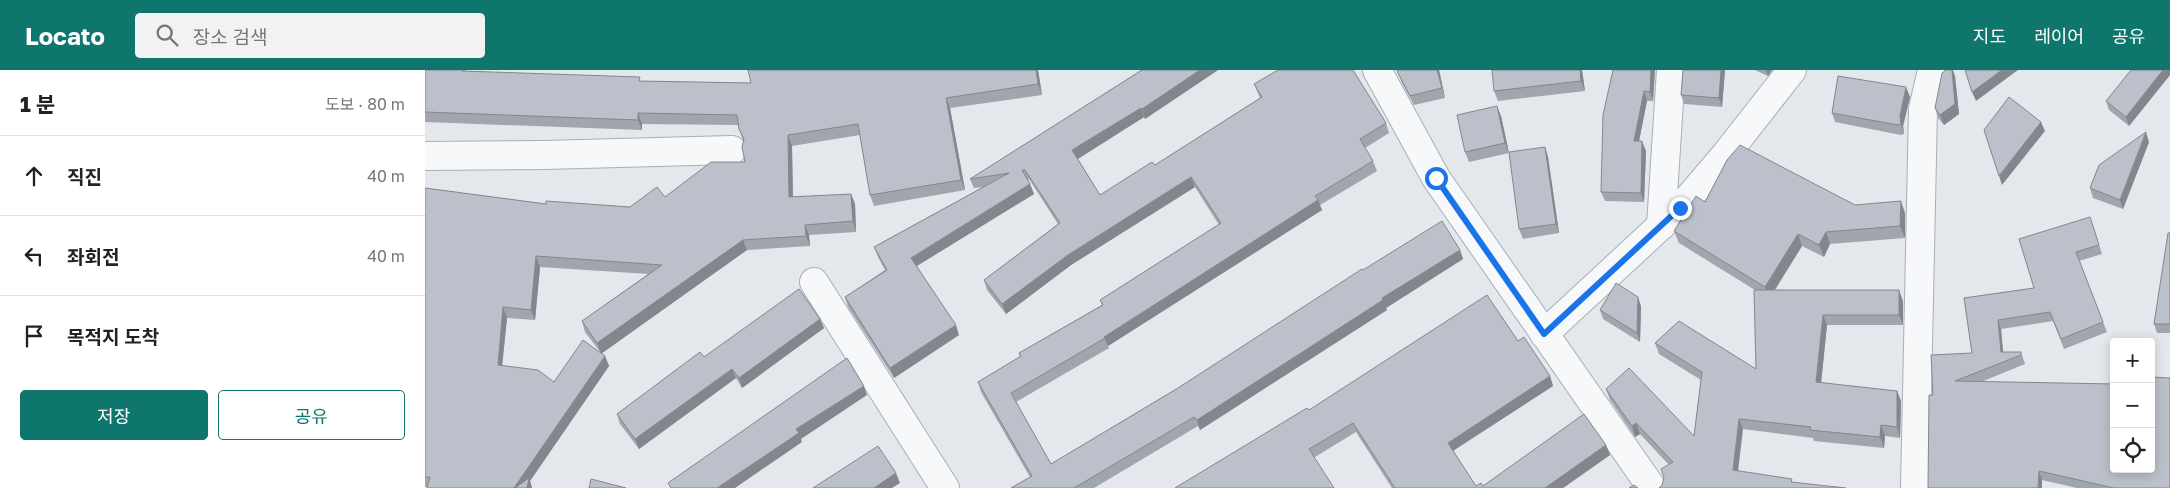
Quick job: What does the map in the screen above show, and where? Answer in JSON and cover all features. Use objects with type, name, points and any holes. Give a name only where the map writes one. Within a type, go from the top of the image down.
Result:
[{"type":"street","points":[[1377,70],[1436,178],[1652,488]]},
{"type":"street","points":[[1661,226],[1671,70]]},
{"type":"street","points":[[1544,334],[1680,208],[1727,154],[1792,70]]},
{"type":"street","points":[[1915,488],[1923,109],[1932,70]]},
{"type":"street","points":[[425,156],[732,150]]},
{"type":"street","points":[[814,282],[945,488]]},
{"type":"building","points":[[425,70],[640,77],[639,81],[751,83],[748,70],[1036,70],[1038,84],[946,98],[961,180],[870,195],[858,124],[788,135],[789,197],[851,194],[853,221],[805,225],[806,236],[743,240],[597,343],[582,321],[662,265],[536,256],[531,310],[503,307],[498,365],[538,370],[554,382],[583,340],[605,356],[514,488],[427,488],[430,477],[425,477],[425,188],[546,204],[546,201],[630,207],[657,187],[665,197],[711,162],[745,162],[742,147],[744,139],[739,129],[737,115],[638,113],[638,120],[425,112]]},
{"type":"building","points":[[1142,70],[1200,70],[1142,109],[1072,150],[1100,195],[1152,162],[1155,165],[1262,97],[1254,84],[1278,70],[1353,70],[1386,123],[1360,139],[1373,161],[1315,196],[1318,200],[1105,338],[1011,393],[1051,464],[1178,388],[1362,269],[1442,221],[1460,250],[1382,298],[1383,300],[1197,420],[1194,417],[1074,488],[1011,488],[1032,476],[978,382],[1021,356],[1019,353],[1103,305],[1100,300],[1221,223],[1191,177],[1068,255],[1002,304],[984,280],[1060,223],[1025,170],[1022,170],[1030,184],[911,258],[956,325],[890,368],[845,297],[887,270],[874,247],[1009,173],[970,179]]},
{"type":"building","points":[[1397,70],[1437,70],[1442,88],[1410,96]]},
{"type":"building","points":[[1492,70],[1580,70],[1581,81],[1494,91]]},
{"type":"building","points":[[1613,70],[1651,70],[1650,92],[1644,91],[1634,141],[1642,141],[1641,193],[1601,192],[1603,115]]},
{"type":"building","points":[[1683,70],[1721,70],[1719,98],[1681,95]]},
{"type":"building","points":[[1946,70],[1952,70],[1955,104],[1940,115],[1935,108],[1942,73]]},
{"type":"building","points":[[1965,70],[2002,70],[1972,92]]},
{"type":"building","points":[[2131,70],[2163,70],[2126,117],[2106,101]]},
{"type":"building","points":[[1838,76],[1906,87],[1900,116],[1901,124],[1832,113]]},
{"type":"building","points":[[2009,97],[2041,122],[1999,176],[1984,130]]},
{"type":"building","points":[[1497,106],[1505,143],[1465,152],[1457,115]]},
{"type":"building","points":[[2146,132],[2120,200],[2090,188],[2099,165]]},
{"type":"building","points":[[1740,145],[1855,205],[1901,201],[1900,226],[1826,232],[1819,245],[1798,234],[1765,287],[1674,231],[1696,196],[1705,202],[1727,160]]},
{"type":"building","points":[[1545,147],[1556,224],[1519,229],[1509,152]]},
{"type":"building","points":[[2090,217],[2099,245],[2076,252],[2103,322],[2061,339],[2050,312],[1998,320],[2001,352],[2021,352],[2021,355],[1955,381],[2110,384],[2110,473],[2155,473],[2155,377],[2170,378],[2170,488],[2114,488],[2039,471],[2038,488],[1928,488],[1929,395],[1933,395],[1931,355],[1972,353],[1964,298],[2034,288],[2019,239]]},
{"type":"building","points":[[2168,233],[2170,233],[2170,324],[2154,324]]},
{"type":"building","points":[[1616,283],[1638,297],[1637,333],[1600,310]]},
{"type":"building","points":[[799,289],[820,319],[739,378],[732,369],[635,439],[617,414],[700,352],[704,357]]},
{"type":"building","points":[[1754,290],[1899,290],[1899,315],[1823,315],[1816,382],[1897,391],[1897,427],[1881,425],[1880,437],[1810,430],[1811,427],[1739,419],[1733,470],[1792,479],[1791,482],[1846,488],[1659,488],[1664,477],[1661,469],[1673,462],[1636,423],[1632,426],[1606,389],[1629,368],[1694,436],[1702,372],[1655,343],[1679,321],[1756,369]]},
{"type":"building","points":[[1487,295],[1518,341],[1524,337],[1550,376],[1448,443],[1476,486],[1481,483],[1483,486],[1584,414],[1606,445],[1545,488],[1395,488],[1353,423],[1309,449],[1334,488],[1175,488],[1307,408],[1309,410]]},
{"type":"building","points":[[847,358],[864,386],[796,429],[799,433],[717,488],[671,488],[668,483]]},
{"type":"building","points":[[878,446],[896,473],[874,488],[813,488]]},
{"type":"building","points":[[529,478],[527,488],[515,488]]},
{"type":"building","points":[[591,479],[626,488],[589,488]]},
{"type":"route","points":[[1436,178],[1544,334],[1680,208]]}]
